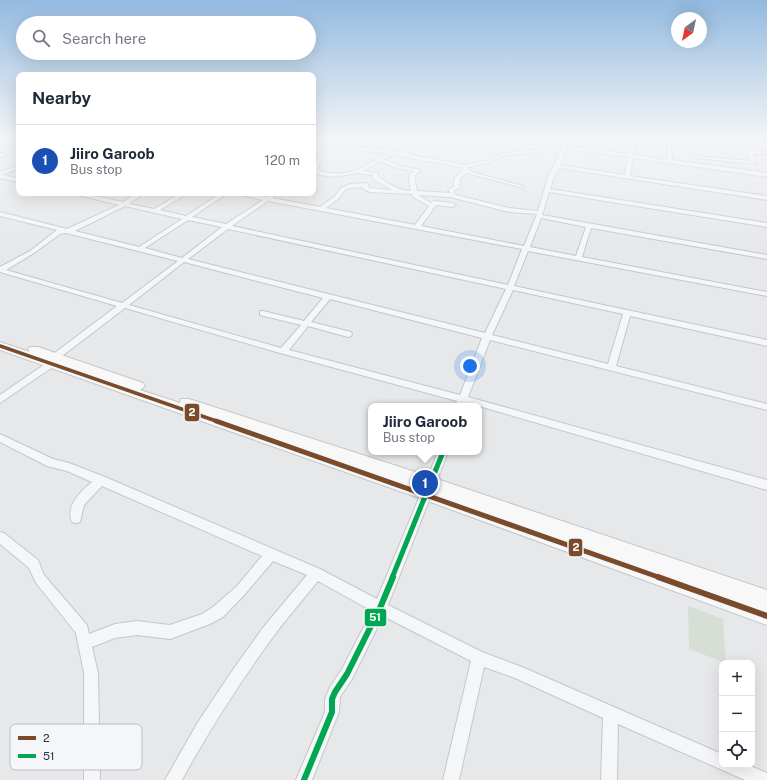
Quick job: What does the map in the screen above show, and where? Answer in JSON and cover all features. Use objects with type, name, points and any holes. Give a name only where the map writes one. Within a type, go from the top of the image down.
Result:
[{"type":"main road","points":[[0,338],[53,361]]},
{"type":"main road","points":[[0,346],[53,361],[429,488],[767,599]]},
{"type":"main road","points":[[429,488],[767,616]]},
{"type":"street","points":[[323,173],[331,176],[345,173]]},
{"type":"street","points":[[372,173],[376,174],[375,178],[389,185],[398,192]]},
{"type":"street","points":[[414,173],[412,181],[415,196],[431,205]]},
{"type":"street","points":[[450,195],[454,194],[451,190],[457,187],[457,178],[461,173]]},
{"type":"street","points":[[479,173],[521,187]]},
{"type":"street","points":[[0,270],[126,304],[462,403],[488,337],[511,286],[539,215],[553,173]]},
{"type":"street","points":[[609,173],[767,198]]},
{"type":"street","points":[[756,173],[767,175]]},
{"type":"street","points":[[0,175],[16,179]]},
{"type":"street","points":[[321,209],[337,197],[343,189],[350,186],[366,185],[365,188],[370,190],[450,195],[509,210],[589,226],[767,256]]},
{"type":"street","points":[[547,190],[767,225]]},
{"type":"street","points":[[87,196],[123,205],[189,217],[511,286],[767,343]]},
{"type":"street","points":[[0,270],[32,252],[58,232],[72,230],[123,205],[136,196]]},
{"type":"street","points":[[154,211],[180,196]]},
{"type":"street","points":[[140,249],[220,196]]},
{"type":"street","points":[[251,196],[767,294]]},
{"type":"street","points":[[0,400],[53,361],[182,260],[271,196]]},
{"type":"street","points":[[417,227],[431,205],[434,203],[452,205]]},
{"type":"street","points":[[0,214],[72,230],[328,297],[767,406]]},
{"type":"street","points":[[578,258],[589,226]]},
{"type":"street","points":[[283,351],[328,297]]},
{"type":"street","points":[[611,367],[626,312]]},
{"type":"street","points":[[263,313],[306,322],[348,334]]},
{"type":"street","points":[[482,408],[767,485]]},
{"type":"street","points":[[0,438],[51,463],[70,467],[316,573],[380,608],[479,658],[517,672],[719,761]]},
{"type":"street","points":[[304,780],[332,712],[332,699],[347,674],[380,608],[441,455]]},
{"type":"street","points":[[76,518],[75,514],[82,498],[101,480]]},
{"type":"street","points":[[0,537],[34,564],[40,579],[82,630],[91,673],[91,724]]},
{"type":"street","points":[[84,643],[115,631],[137,628],[170,632],[205,620],[218,612],[241,590],[271,554]]},
{"type":"street","points":[[173,780],[211,714],[241,668],[316,573]]},
{"type":"street","points":[[451,780],[479,658]]},
{"type":"street","points":[[609,780],[611,714]]},
{"type":"street","points":[[737,768],[764,780]]},
{"type":"street","points":[[92,770],[92,780]]},
{"type":"shaded area","points":[[688,606],[723,619],[726,660],[719,660],[689,649]]},
{"type":"transit line","name":"2","points":[[0,346],[427,494],[767,616]]},
{"type":"transit line","name":"51","points":[[304,780],[332,712],[332,699],[347,674],[380,608],[442,455]]},
{"type":"place","name":"Jiiro Garoob","points":[[425,483]]}]
